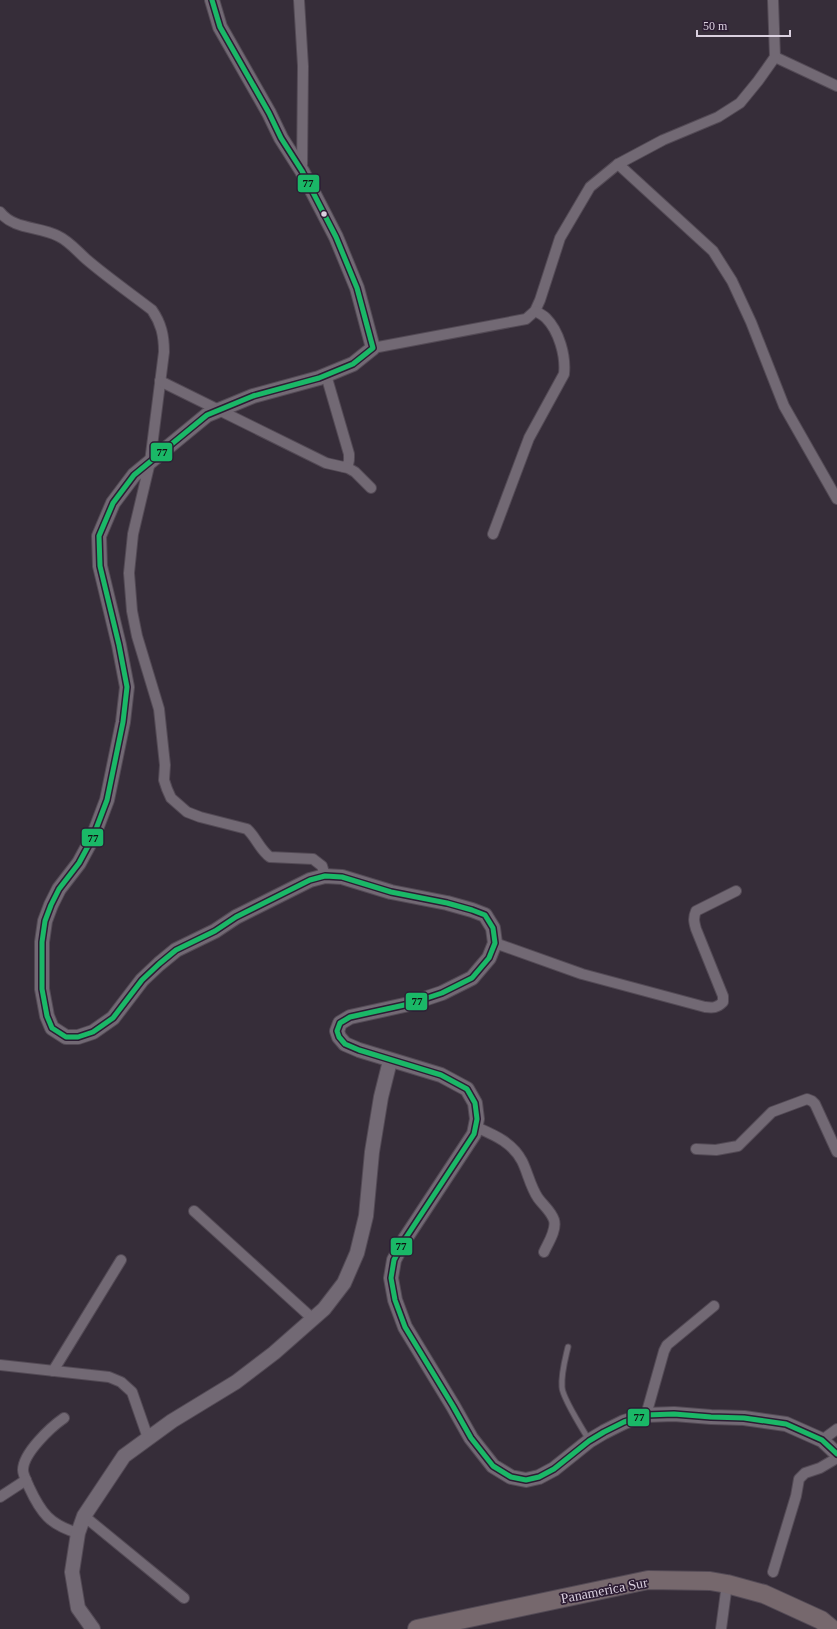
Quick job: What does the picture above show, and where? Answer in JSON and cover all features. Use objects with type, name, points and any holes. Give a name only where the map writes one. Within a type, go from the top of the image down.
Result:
[{"type":"highway","name":"Panamerica Sur","points":[[417,1629],[440,1627],[648,1580],[710,1581],[727,1584],[764,1594],[821,1620],[832,1629]]},
{"type":"street","points":[[212,0],[220,27],[269,113],[281,138],[302,171],[336,237],[357,288],[373,348]]},
{"type":"street","points":[[299,0],[303,66],[302,171]]},
{"type":"street","points":[[773,0],[775,58],[758,82],[740,103],[718,117],[663,140],[618,164],[590,187],[560,238],[540,300],[535,311],[526,319],[373,348],[353,364],[326,375],[253,396],[207,415],[134,475],[112,503],[100,536],[100,566],[119,645],[126,687],[124,715],[116,763],[107,800],[93,837],[79,863],[59,889],[50,905],[45,921],[42,942],[42,989],[47,1016],[52,1028],[66,1037],[78,1037],[93,1032],[113,1018],[142,980],[176,950],[215,930],[236,917],[310,880],[325,876],[342,878],[391,892],[447,903],[472,910],[485,916],[493,928],[495,943],[490,958],[472,978],[442,993],[408,1004],[350,1017],[340,1023],[337,1030],[339,1037],[345,1044],[390,1061],[441,1075],[468,1089],[475,1103],[477,1119],[474,1134],[461,1156],[421,1213],[394,1260],[391,1278],[395,1300],[405,1327],[446,1393],[471,1438],[493,1466],[511,1477],[526,1480],[539,1477],[554,1469],[589,1441],[624,1422],[646,1415],[674,1414],[744,1418],[786,1424],[822,1440],[837,1454]]},
{"type":"street","points":[[775,58],[837,86]]},
{"type":"street","points":[[618,164],[713,252],[732,280],[751,322],[784,406],[837,499]]},
{"type":"street","points":[[0,212],[4,218],[24,227],[50,232],[59,236],[152,310],[158,319],[164,337],[164,352],[150,462],[133,534],[130,573],[132,611],[137,636],[159,709],[165,764],[164,780],[167,790],[172,798],[187,812],[200,817],[247,829],[252,833],[265,854],[270,857],[313,859],[322,866],[325,876]]},
{"type":"street","points":[[493,534],[529,438],[564,374],[564,353],[552,326],[545,317],[535,311]]},
{"type":"street","points":[[326,375],[349,454],[348,465],[344,467]]},
{"type":"street","points":[[160,381],[326,463],[344,467],[355,472],[371,488]]},
{"type":"street","points":[[495,943],[582,974],[705,1007],[714,1008],[723,1002],[723,996],[696,929],[694,917],[696,911],[736,891]]},
{"type":"street","points":[[93,1629],[78,1608],[72,1572],[78,1533],[84,1516],[124,1456],[172,1420],[236,1382],[274,1353],[324,1309],[344,1283],[357,1253],[366,1216],[372,1152],[378,1110],[390,1061]]},
{"type":"street","points":[[696,1149],[716,1150],[738,1146],[772,1112],[807,1099],[815,1104],[837,1152]]},
{"type":"street","points":[[476,1127],[500,1137],[513,1149],[522,1161],[537,1197],[548,1209],[554,1221],[553,1232],[544,1252]]},
{"type":"street","points":[[194,1211],[313,1319]]},
{"type":"street","points":[[53,1371],[120,1260]]},
{"type":"street","points":[[646,1415],[667,1345],[714,1306]]},
{"type":"street","points":[[0,1365],[108,1377],[121,1382],[132,1392],[148,1438]]},
{"type":"street","points":[[64,1418],[36,1444],[26,1458],[23,1470],[39,1508],[62,1528],[78,1533]]},
{"type":"street","points":[[822,1440],[837,1429]]},
{"type":"street","points":[[773,1572],[796,1496],[798,1478],[805,1473],[820,1468],[837,1458]]},
{"type":"street","points":[[0,1497],[26,1480]]},
{"type":"street","points":[[84,1516],[184,1598]]},
{"type":"street","points":[[721,1629],[727,1584]]},
{"type":"lane","points":[[568,1347],[563,1369],[562,1389],[572,1412],[589,1441]]},
{"type":"transit line","name":"77","points":[[212,0],[220,27],[269,113],[281,138],[302,171],[336,237],[357,288],[373,348],[353,364],[319,378],[253,396],[207,415],[134,475],[113,503],[99,536],[100,566],[119,645],[127,687],[123,722],[107,800],[93,837],[79,863],[59,889],[45,921],[42,942],[42,989],[47,1016],[52,1028],[66,1037],[78,1037],[93,1032],[113,1018],[142,980],[176,950],[215,931],[236,917],[310,880],[325,876],[342,877],[391,892],[447,903],[485,915],[493,928],[495,943],[489,958],[472,978],[442,993],[409,1004],[350,1017],[340,1023],[337,1031],[339,1037],[345,1044],[359,1050],[441,1075],[467,1089],[475,1103],[477,1119],[474,1134],[405,1239],[394,1260],[391,1278],[395,1300],[405,1327],[471,1438],[493,1466],[511,1477],[526,1480],[539,1477],[554,1469],[589,1441],[604,1432],[624,1422],[646,1415],[674,1414],[744,1418],[786,1424],[822,1440],[837,1454]]}]
